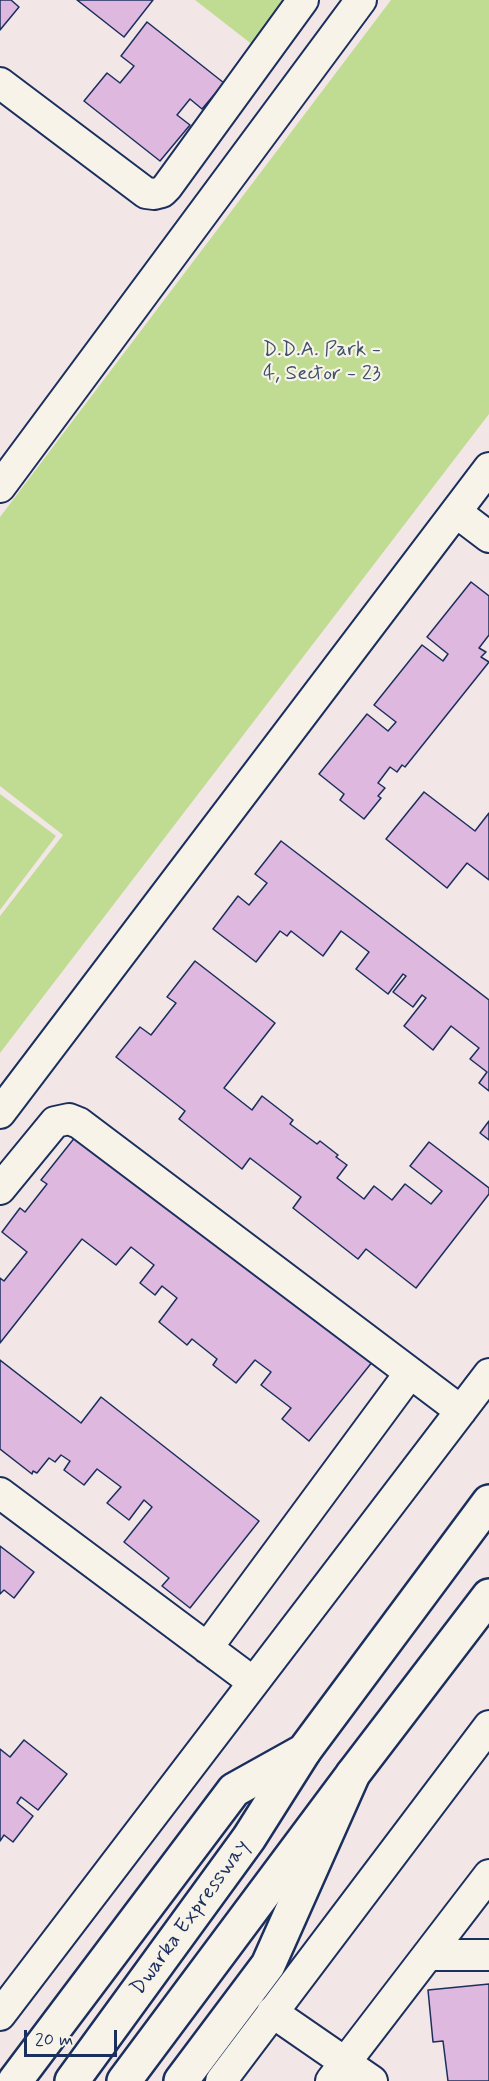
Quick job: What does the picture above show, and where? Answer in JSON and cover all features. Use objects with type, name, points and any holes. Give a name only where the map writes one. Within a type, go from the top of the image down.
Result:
[{"type":"main road","name":"Dwarka Expressway","points":[[72,2081],[249,1838],[304,1751],[489,1502]]},
{"type":"main road","points":[[181,2081],[268,1965],[353,1774],[489,1596]]},
{"type":"main road","points":[[15,2081],[234,1790],[304,1751]]},
{"type":"main road","name":"Dwarka Expressway","points":[[124,2081],[353,1774]]},
{"type":"street","points":[[0,83],[147,193],[154,194],[167,187],[303,0]]},
{"type":"street","points":[[0,487],[361,0]]},
{"type":"street","points":[[0,1113],[489,468]]},
{"type":"street","points":[[456,512],[489,537]]},
{"type":"street","points":[[0,1189],[55,1122],[69,1119],[79,1123],[460,1412]]},
{"type":"street","points":[[207,1648],[410,1373]]},
{"type":"street","points":[[0,2015],[489,1374]]},
{"type":"street","points":[[0,1493],[253,1682]]},
{"type":"street","points":[[220,2081],[489,1726]]},
{"type":"street","points":[[338,2072],[489,1875]]},
{"type":"street","points":[[428,1955],[489,1955]]},
{"type":"street","points":[[272,2012],[338,2072],[372,2081]]},
{"type":"green space","points":[[195,0],[297,0],[258,49]]},
{"type":"green space","name":"D.D.A. Park - 4, Sector - 23","points":[[391,0],[489,0],[489,414],[0,1053],[0,916],[63,835],[0,786],[0,517]]},
{"type":"green space","points":[[0,794],[56,836],[0,910]]},
{"type":"building","points":[[0,0],[11,0],[19,7],[0,30]]},
{"type":"building","points":[[77,0],[153,0],[124,37]]},
{"type":"building","points":[[147,22],[224,83],[202,109],[190,99],[177,115],[190,125],[160,161],[84,101],[107,73],[120,83],[134,66],[121,56]]},
{"type":"building","points":[[471,582],[489,596],[489,635],[479,648],[486,652],[481,657],[489,662],[405,767],[402,765],[397,772],[390,767],[378,783],[385,788],[378,796],[381,798],[364,819],[340,800],[344,794],[319,774],[367,714],[388,731],[396,722],[374,705],[422,645],[443,661],[448,654],[427,637]]},
{"type":"building","points":[[424,792],[475,831],[489,813],[489,880],[467,863],[447,888],[386,839]]},
{"type":"building","points":[[281,841],[489,1000],[489,1091],[479,1083],[487,1072],[470,1059],[479,1048],[451,1026],[433,1050],[404,1026],[426,998],[422,995],[413,1007],[393,992],[406,976],[403,974],[388,994],[356,969],[369,952],[341,931],[323,956],[291,931],[287,936],[280,931],[256,962],[213,929],[238,896],[249,905],[267,883],[255,874]]},
{"type":"building","points":[[195,961],[275,1023],[224,1088],[252,1110],[262,1096],[293,1120],[290,1124],[317,1144],[320,1141],[338,1155],[336,1157],[347,1165],[337,1178],[364,1199],[374,1186],[392,1200],[405,1184],[431,1204],[442,1191],[410,1166],[429,1142],[489,1188],[489,1194],[416,1288],[366,1249],[358,1259],[293,1208],[301,1197],[250,1158],[242,1169],[179,1119],[185,1111],[116,1057],[140,1027],[151,1035],[176,1003],[167,997]]},
{"type":"building","points":[[489,1121],[489,1140],[480,1133]]},
{"type":"building","points":[[80,1131],[373,1361],[309,1441],[282,1419],[291,1408],[261,1385],[271,1372],[255,1360],[236,1383],[213,1365],[217,1359],[192,1339],[187,1345],[159,1322],[177,1298],[162,1286],[155,1295],[140,1283],[154,1265],[131,1247],[116,1265],[82,1239],[0,1343],[0,1278],[4,1281],[27,1252],[2,1232],[20,1208],[25,1212],[47,1184],[41,1180]]},
{"type":"building","points":[[0,1360],[81,1423],[101,1397],[259,1521],[190,1608],[162,1586],[169,1578],[124,1542],[152,1507],[144,1500],[129,1520],[107,1503],[121,1487],[97,1469],[84,1485],[64,1470],[70,1461],[61,1455],[55,1462],[49,1458],[37,1473],[33,1471],[32,1474],[0,1449]]},
{"type":"building","points":[[0,1546],[34,1572],[14,1598],[4,1590],[0,1594]]},
{"type":"building","points":[[24,1740],[67,1774],[38,1810],[21,1797],[17,1803],[33,1816],[13,1842],[4,1835],[0,1841],[0,1749],[10,1757]]},
{"type":"building","points":[[489,1984],[489,2081],[448,2081],[443,2041],[433,2042],[428,1990]]}]
